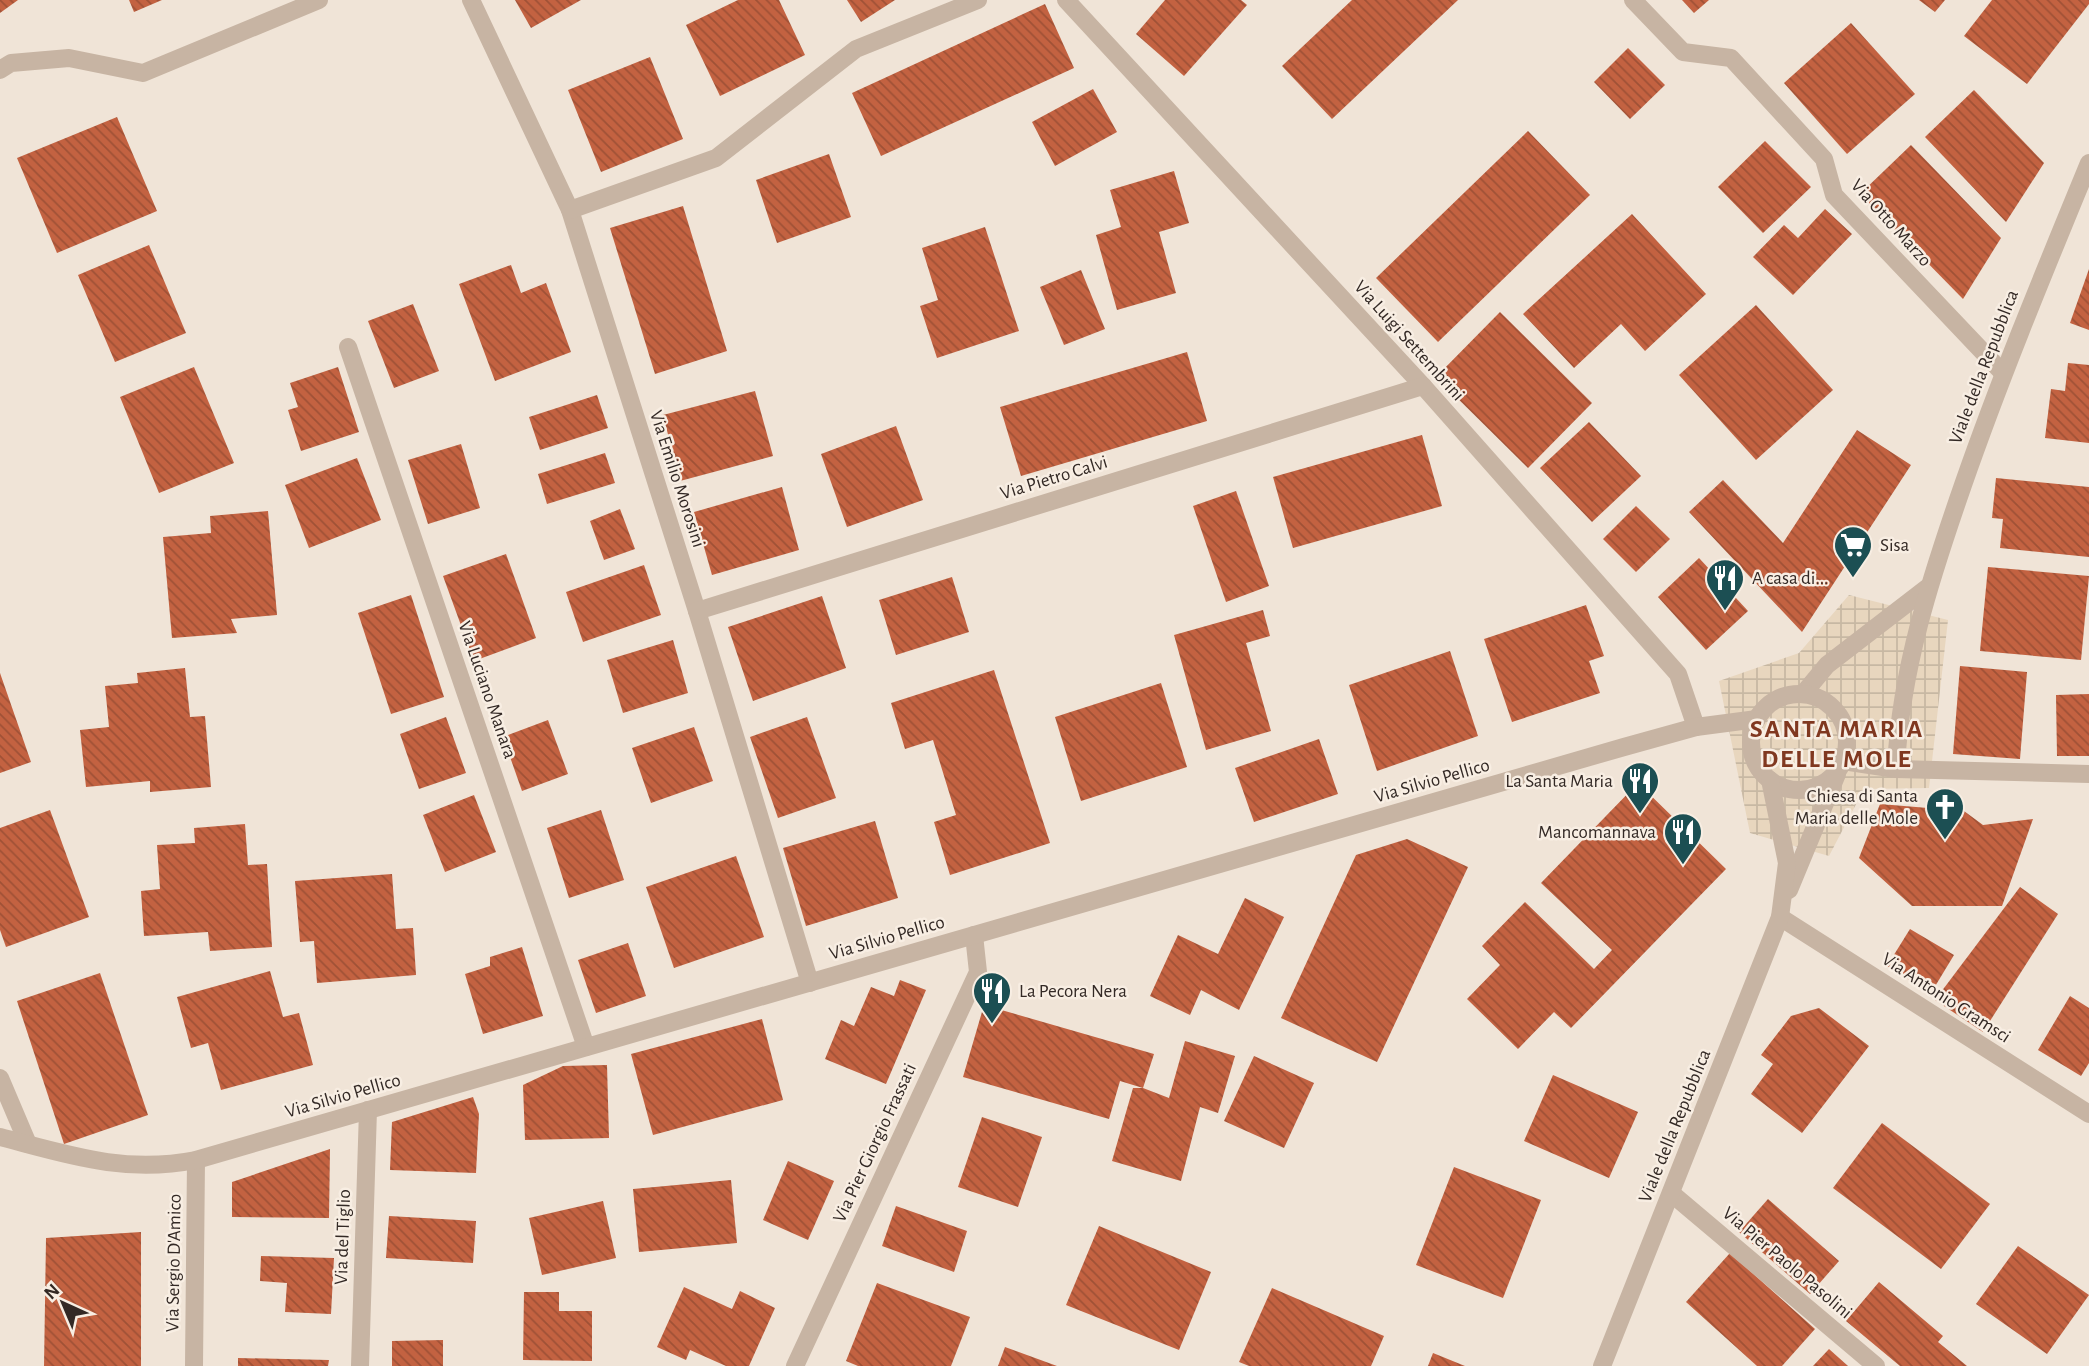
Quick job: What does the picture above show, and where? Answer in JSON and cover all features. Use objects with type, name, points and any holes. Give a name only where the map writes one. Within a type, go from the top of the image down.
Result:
[{"type":"street","points":[[0,69],[11,63],[69,58],[143,73],[319,0]]},
{"type":"street","name":"Via Emilio Morosini","points":[[471,0],[570,210],[697,611],[810,983]]},
{"type":"street","points":[[570,210],[716,158],[856,49],[978,0]]},
{"type":"street","name":"Via Luigi Settembrini","points":[[1066,0],[1423,386],[1678,674],[1696,727]]},
{"type":"street","name":"Via Otto Marzo","points":[[1633,0],[1683,52],[1731,58],[1824,159],[1834,195],[2002,372]]},
{"type":"street","name":"Viale della Repubblica","points":[[1896,769],[1898,730],[1927,589],[2002,372],[2089,163]]},
{"type":"street","name":"Via Luciano Manara","points":[[348,347],[586,1047]]},
{"type":"street","name":"Via Pietro Calvi","points":[[697,611],[1423,386]]},
{"type":"street","points":[[1802,694],[1827,665],[1927,589]]},
{"type":"street","points":[[1841,766],[1846,731],[1840,717],[1830,705],[1802,694],[1776,700],[1757,719],[1752,735],[1752,752],[1759,767],[1770,780],[1783,787],[1814,788],[1841,766],[2089,774]]},
{"type":"street","name":"Via Silvio Pellico","points":[[0,1137],[116,1165],[160,1166],[196,1160],[1696,727],[1757,719]]},
{"type":"street","name":"Viale della Repubblica","points":[[1602,1366],[1841,766]]},
{"type":"street","points":[[1770,780],[1787,863],[1783,908]]},
{"type":"street","name":"Via Antonio Gramsci","points":[[1783,908],[2089,1114]]},
{"type":"street","name":"Via Pier Giorgio Frassati","points":[[795,1366],[978,972],[974,935]]},
{"type":"street","points":[[0,1078],[28,1144]]},
{"type":"street","name":"Via del Tiglio","points":[[360,1366],[368,1110]]},
{"type":"street","name":"Via Sergio D'Amico","points":[[194,1366],[196,1160]]},
{"type":"street","name":"Via Pier Paolo Pasolini","points":[[1671,1193],[1876,1366]]},
{"type":"shaded area","points":[[1849,595],[1948,620],[1929,788],[1864,789],[1829,856],[1750,833],[1719,681],[1799,653]]},
{"type":"building","points":[[0,0],[18,0],[0,13]]},
{"type":"building","points":[[129,0],[162,0],[134,12]]},
{"type":"building","points":[[515,0],[581,0],[531,28]]},
{"type":"building","points":[[738,0],[779,0],[805,55],[720,96],[686,25]]},
{"type":"building","points":[[847,0],[895,0],[861,22]]},
{"type":"building","points":[[1165,0],[1241,0],[1247,5],[1184,76],[1136,34]]},
{"type":"building","points":[[1352,0],[1458,0],[1332,119],[1282,66]]},
{"type":"building","points":[[1682,0],[1709,0],[1694,13]]},
{"type":"building","points":[[1919,0],[1945,0],[1935,12]]},
{"type":"building","points":[[1992,0],[2089,0],[2089,4],[2027,84],[1964,36]]},
{"type":"building","points":[[1045,4],[1074,68],[881,156],[852,93]]},
{"type":"building","points":[[1851,23],[1915,94],[1847,154],[1784,83]]},
{"type":"building","points":[[1628,48],[1665,85],[1630,119],[1594,82]]},
{"type":"building","points":[[650,57],[683,139],[601,172],[568,90]]},
{"type":"building","points":[[1093,89],[1117,132],[1055,166],[1032,122]]},
{"type":"building","points":[[1974,90],[2044,163],[2006,222],[1925,137]]},
{"type":"building","points":[[117,117],[157,211],[57,253],[17,158]]},
{"type":"building","points":[[1528,131],[1590,195],[1438,342],[1376,278]]},
{"type":"building","points":[[1765,141],[1811,187],[1763,233],[1718,187]]},
{"type":"building","points":[[1911,145],[2001,238],[1963,299],[1860,194]]},
{"type":"building","points":[[829,154],[851,217],[777,243],[756,180]]},
{"type":"building","points":[[1174,171],[1189,223],[1159,232],[1176,293],[1117,310],[1096,235],[1121,227],[1110,190]]},
{"type":"building","points":[[683,206],[727,351],[655,374],[610,228]]},
{"type":"building","points":[[1825,209],[1852,234],[1793,295],[1753,257],[1784,225],[1798,238]]},
{"type":"building","points":[[1632,214],[1706,294],[1645,351],[1621,324],[1574,368],[1523,314]]},
{"type":"building","points":[[985,227],[1019,331],[937,358],[920,306],[938,300],[922,248]]},
{"type":"building","points":[[149,245],[186,333],[115,362],[78,275]]},
{"type":"building","points":[[511,265],[521,293],[546,283],[571,352],[495,381],[459,284]]},
{"type":"building","points":[[2089,269],[2089,330],[2070,323]]},
{"type":"building","points":[[1081,270],[1105,329],[1064,345],[1040,287]]},
{"type":"building","points":[[413,304],[439,371],[394,388],[368,321]]},
{"type":"building","points":[[1756,305],[1833,390],[1756,460],[1679,375]]},
{"type":"building","points":[[1500,312],[1592,403],[1528,468],[1436,377]]},
{"type":"building","points":[[1187,352],[1207,421],[1021,476],[1000,407]]},
{"type":"building","points":[[2068,363],[2089,365],[2089,443],[2045,438],[2051,389],[2065,391]]},
{"type":"building","points":[[194,367],[234,463],[159,493],[120,397]]},
{"type":"building","points":[[338,367],[359,432],[301,451],[288,410],[298,407],[290,383]]},
{"type":"building","points":[[755,391],[773,456],[680,481],[663,415]]},
{"type":"building","points":[[597,395],[608,428],[540,450],[529,417]]},
{"type":"building","points":[[1589,422],[1641,476],[1592,522],[1540,468]]},
{"type":"building","points":[[896,426],[923,500],[847,527],[821,454]]},
{"type":"building","points":[[1857,430],[1911,465],[1802,632],[1689,512],[1723,480],[1783,543]]},
{"type":"building","points":[[1422,435],[1442,506],[1293,548],[1273,477]]},
{"type":"building","points":[[461,444],[480,508],[428,524],[408,460]]},
{"type":"building","points":[[605,453],[615,483],[547,504],[538,474]]},
{"type":"building","points":[[357,458],[381,520],[309,548],[285,485]]},
{"type":"building","points":[[1996,478],[2089,487],[2089,557],[2000,548],[2003,519],[1992,518]]},
{"type":"building","points":[[782,487],[799,550],[712,575],[694,512]]},
{"type":"building","points":[[1236,491],[1269,586],[1226,602],[1193,506]]},
{"type":"building","points":[[1636,506],[1670,539],[1636,572],[1603,539]]},
{"type":"building","points":[[620,509],[635,549],[604,560],[590,521]]},
{"type":"building","points":[[268,511],[277,615],[231,619],[237,633],[172,638],[163,537],[211,533],[210,516]]},
{"type":"building","points":[[506,554],[536,638],[474,661],[443,576]]},
{"type":"building","points":[[1699,558],[1748,611],[1706,650],[1658,597]]},
{"type":"building","points":[[644,565],[661,615],[583,642],[566,592]]},
{"type":"building","points":[[1988,567],[2089,576],[2081,660],[1980,651]]},
{"type":"building","points":[[952,577],[969,632],[896,655],[879,600]]},
{"type":"building","points":[[411,595],[444,697],[391,714],[358,613]]},
{"type":"building","points":[[822,596],[846,668],[753,701],[728,627]]},
{"type":"building","points":[[1586,605],[1604,656],[1589,661],[1600,693],[1512,722],[1484,639]]},
{"type":"building","points":[[1263,610],[1270,636],[1246,643],[1271,731],[1206,750],[1174,635]]},
{"type":"building","points":[[673,640],[688,693],[623,713],[607,660]]},
{"type":"building","points":[[1450,651],[1478,736],[1377,771],[1349,685]]},
{"type":"building","points":[[1960,666],[2027,672],[2020,759],[1953,754]]},
{"type":"building","points":[[185,668],[190,717],[205,716],[211,787],[150,792],[150,781],[86,787],[80,730],[109,727],[105,686],[138,683],[137,673]]},
{"type":"building","points":[[994,670],[1050,843],[950,875],[934,822],[956,815],[933,740],[905,749],[891,703]]},
{"type":"building","points":[[0,673],[31,762],[0,773]]},
{"type":"building","points":[[1161,683],[1187,767],[1081,801],[1055,717]]},
{"type":"building","points":[[2089,694],[2089,756],[2057,756],[2056,695]]},
{"type":"building","points":[[446,717],[466,773],[419,789],[400,734]]},
{"type":"building","points":[[807,717],[836,798],[778,818],[750,737]]},
{"type":"building","points":[[548,720],[568,774],[522,791],[503,737]]},
{"type":"building","points":[[694,727],[713,781],[651,803],[632,748]]},
{"type":"building","points":[[1319,739],[1338,794],[1254,822],[1235,768]]},
{"type":"building","points":[[1638,783],[1726,869],[1571,1028],[1554,1012],[1518,1049],[1467,999],[1500,965],[1482,946],[1525,902],[1594,969],[1612,950],[1541,883]]},
{"type":"building","points":[[474,795],[496,852],[445,872],[423,815]]},
{"type":"building","name":"Chiesa di Santa Maria delle Mole","points":[[1880,804],[1964,811],[1983,825],[2033,819],[2002,906],[1912,906],[1859,858]]},
{"type":"building","points":[[50,810],[89,917],[6,947],[0,930],[0,828]]},
{"type":"building","points":[[601,810],[624,880],[569,898],[547,828]]},
{"type":"building","points":[[875,821],[898,898],[806,926],[783,848]]},
{"type":"building","points":[[245,824],[248,865],[267,864],[272,947],[210,951],[208,932],[144,936],[141,891],[160,889],[157,845],[195,843],[194,828]]},
{"type":"building","points":[[1407,839],[1468,867],[1377,1062],[1281,1018],[1356,855]]},
{"type":"building","points":[[736,856],[764,937],[674,968],[646,887]]},
{"type":"building","points":[[392,874],[396,929],[413,928],[416,975],[317,983],[314,941],[300,942],[295,881]]},
{"type":"building","points":[[2020,887],[2058,914],[1983,1032],[1935,1000]]},
{"type":"building","points":[[1245,898],[1284,917],[1239,1010],[1201,990],[1190,1015],[1150,996],[1178,935],[1218,954]]},
{"type":"building","points":[[1910,929],[1954,955],[1931,993],[1887,966]]},
{"type":"building","points":[[628,943],[646,996],[596,1013],[578,960]]},
{"type":"building","points":[[522,947],[543,1016],[483,1034],[465,974],[490,966],[490,957]]},
{"type":"building","points":[[270,971],[283,1017],[299,1013],[313,1065],[221,1090],[208,1043],[191,1048],[177,997]]},
{"type":"building","points":[[100,973],[148,1115],[64,1144],[17,1001]]},
{"type":"building","points":[[900,980],[926,990],[886,1084],[825,1059],[841,1020],[854,1026],[871,987],[894,996]]},
{"type":"building","points":[[2070,996],[2089,1008],[2089,1063],[2081,1076],[2038,1050]]},
{"type":"building","points":[[984,1005],[1154,1054],[1143,1088],[1120,1081],[1109,1119],[963,1077]]},
{"type":"building","points":[[1819,1008],[1869,1046],[1802,1133],[1751,1094],[1773,1064],[1761,1055],[1791,1016]]},
{"type":"building","points":[[762,1019],[783,1100],[653,1135],[631,1054]]},
{"type":"building","points":[[1185,1041],[1235,1056],[1218,1113],[1200,1107],[1181,1181],[1112,1161],[1133,1088],[1143,1088],[1169,1098]]},
{"type":"building","points":[[1254,1056],[1314,1083],[1284,1148],[1224,1121]]},
{"type":"building","points":[[607,1065],[609,1138],[525,1140],[523,1085],[563,1066]]},
{"type":"building","points":[[1553,1075],[1638,1112],[1609,1178],[1524,1141]]},
{"type":"building","points":[[473,1097],[479,1114],[476,1173],[390,1170],[392,1122]]},
{"type":"building","points":[[982,1117],[1042,1137],[1018,1207],[958,1187]]},
{"type":"building","points":[[1882,1123],[1990,1204],[1941,1269],[1833,1188]]},
{"type":"building","points":[[330,1149],[329,1218],[232,1217],[232,1182]]},
{"type":"building","points":[[788,1161],[834,1181],[808,1240],[763,1220]]},
{"type":"building","points":[[1454,1167],[1541,1200],[1503,1298],[1416,1265]]},
{"type":"building","points":[[731,1180],[737,1243],[639,1252],[633,1189]]},
{"type":"building","points":[[1768,1199],[1839,1261],[1810,1294],[1739,1232]]},
{"type":"building","points":[[603,1201],[616,1258],[542,1275],[529,1218]]},
{"type":"building","points":[[896,1206],[967,1231],[954,1272],[882,1246]]},
{"type":"building","points":[[389,1216],[476,1221],[473,1263],[386,1258]]},
{"type":"building","points":[[1099,1226],[1211,1272],[1179,1350],[1066,1305]]},
{"type":"building","points":[[141,1232],[141,1366],[44,1366],[46,1238]]},
{"type":"building","points":[[2018,1246],[2089,1295],[2047,1354],[1976,1304]]},
{"type":"building","points":[[1730,1253],[1815,1329],[1782,1366],[1757,1366],[1686,1302]]},
{"type":"building","points":[[261,1256],[334,1258],[331,1314],[285,1312],[287,1283],[260,1281]]},
{"type":"building","points":[[1879,1282],[1943,1336],[1938,1342],[1967,1366],[1900,1366],[1846,1321]]},
{"type":"building","points":[[877,1283],[970,1317],[951,1366],[858,1366],[846,1361]]},
{"type":"building","points":[[684,1287],[732,1309],[740,1291],[775,1308],[749,1366],[726,1366],[690,1350],[686,1360],[657,1347]]},
{"type":"building","points":[[1272,1288],[1384,1336],[1371,1366],[1249,1366],[1239,1362]]},
{"type":"building","points":[[524,1292],[559,1292],[559,1311],[592,1311],[592,1361],[523,1360]]},
{"type":"building","points":[[443,1340],[443,1366],[392,1366],[392,1341]]},
{"type":"building","points":[[1005,1347],[1057,1366],[998,1366]]},
{"type":"building","points":[[1829,1349],[1848,1366],[1813,1366]]},
{"type":"building","points":[[1433,1353],[1465,1366],[1428,1366]]},
{"type":"building","points":[[238,1358],[329,1360],[328,1366],[238,1366]]},
{"type":"place","name":"Sisa","points":[[1853,579]]},
{"type":"place","name":"A casa di...","points":[[1725,612]]},
{"type":"place","name":"La Santa Maria","points":[[1640,815]]},
{"type":"place","name":"Chiesa di Santa Maria delle Mole","points":[[1945,841]]},
{"type":"place","name":"Mancomannava","points":[[1683,866]]},
{"type":"place","name":"La Pecora Nera","points":[[992,1025]]},
{"type":"district","name":"SANTA MARIA DELLE MOLE","points":[[1837,744]]}]
